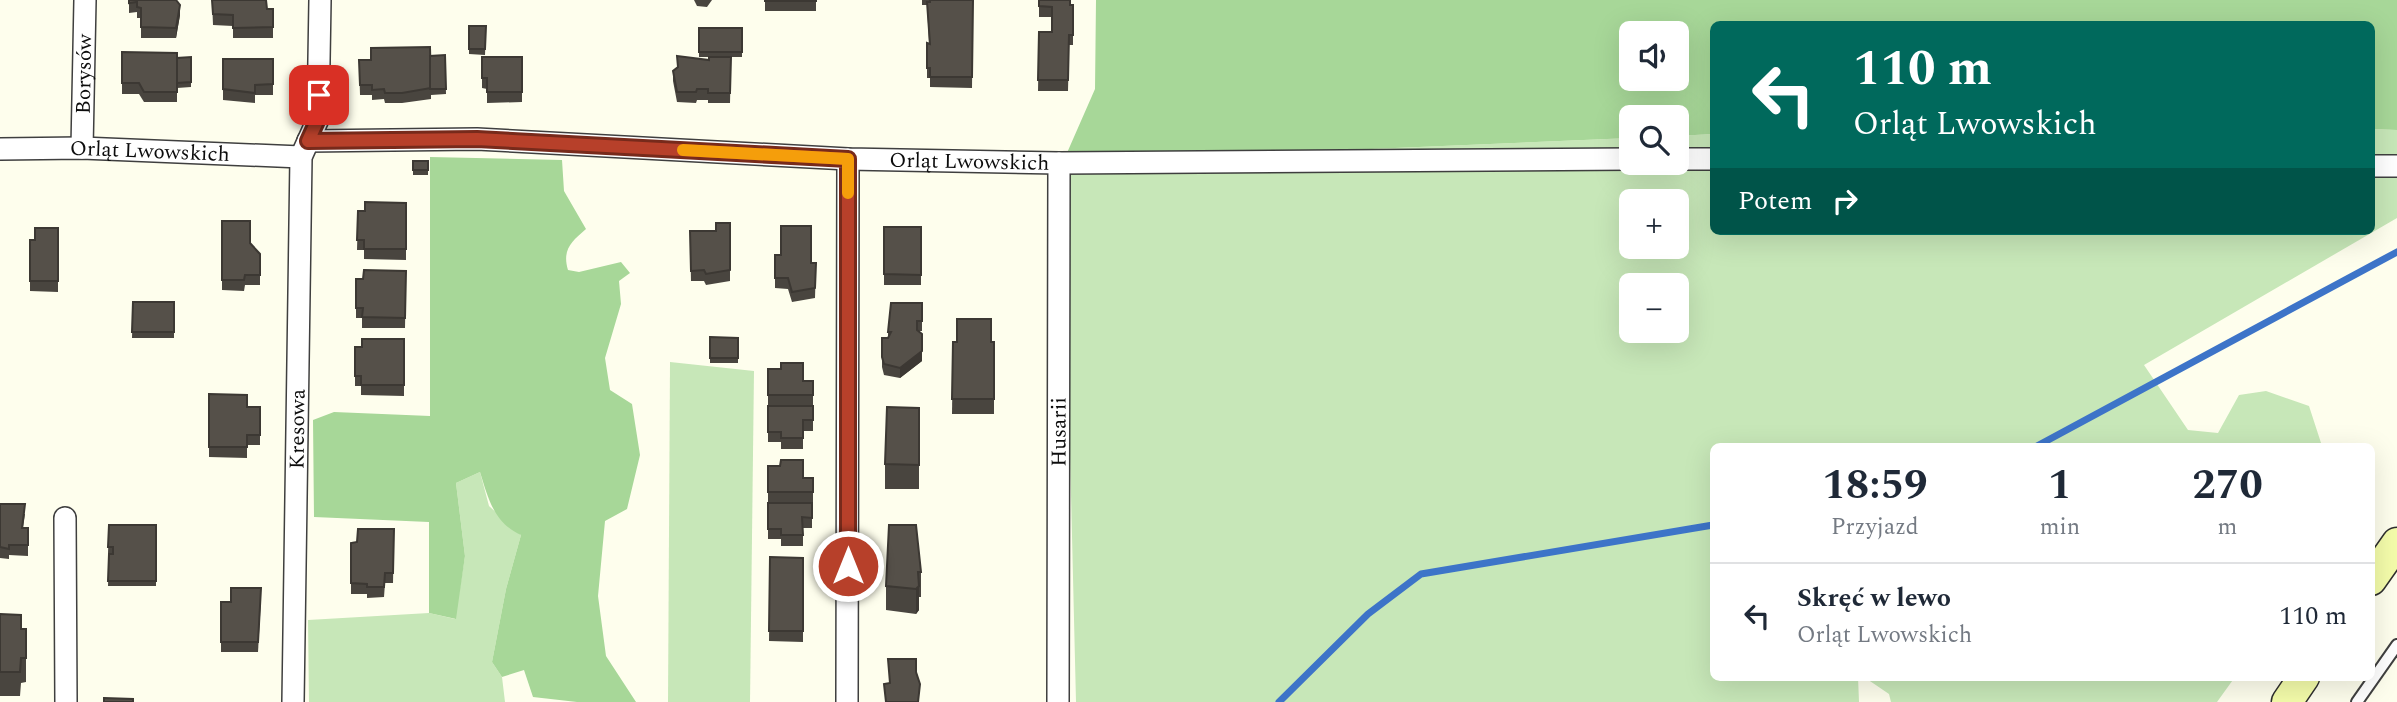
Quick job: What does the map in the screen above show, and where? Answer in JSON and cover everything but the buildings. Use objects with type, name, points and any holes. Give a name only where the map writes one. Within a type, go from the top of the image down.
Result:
[{"type":"main road","points":[[2375,574],[2397,543]]},
{"type":"street","name":"Borysów","points":[[82,148],[85,0]]},
{"type":"street","name":"Kresowa","points":[[293,702],[304,149],[318,119],[320,0]]},
{"type":"street","name":"Orląt Lwowskich","points":[[0,149],[304,149],[477,139],[848,159],[1059,163],[1619,159]]},
{"type":"street","points":[[847,702],[848,159]]},
{"type":"street","points":[[1689,159],[1710,159]]},
{"type":"street","name":"Husarii","points":[[1058,702],[1059,163]]},
{"type":"street","points":[[2375,166],[2397,166]]},
{"type":"street","points":[[65,518],[66,702]]},
{"type":"lane","points":[[2375,676],[2397,645]]},
{"type":"lane","points":[[2357,702],[2372,681]]},
{"type":"green space","points":[[1096,0],[2397,0],[2397,130],[2375,129],[2375,21],[1710,21],[1710,134],[1689,135],[1689,105],[1619,105],[1619,139],[1063,162],[1095,89]]},
{"type":"green space","points":[[2375,129],[2397,130],[2397,218],[2375,231]]},
{"type":"green space","points":[[1710,134],[1710,235],[2368,235],[2144,365],[2188,430],[2218,433],[2239,395],[2266,391],[2309,406],[2321,443],[1710,443],[1710,681],[1858,681],[1859,702],[1076,702],[1063,162],[1619,139],[1619,175],[1689,175],[1689,135]]},
{"type":"green space","points":[[430,157],[562,160],[564,191],[586,229],[569,247],[566,257],[568,270],[579,272],[621,262],[630,273],[619,281],[621,304],[605,358],[610,390],[632,404],[640,455],[627,509],[605,521],[598,596],[606,656],[636,702],[577,702],[533,697],[524,670],[502,677],[492,662],[506,589],[521,535],[498,517],[480,472],[456,483],[465,556],[456,619],[429,613],[429,522],[314,517],[313,420],[334,412],[430,416]]},
{"type":"green space","points":[[670,362],[754,371],[750,702],[668,702]]},
{"type":"green space","points":[[480,472],[489,506],[521,535],[506,589],[492,662],[502,677],[505,702],[309,702],[308,620],[429,613],[455,619],[465,556],[456,483]]},
{"type":"green space","points":[[1870,681],[2232,681],[2217,702],[1891,702],[1889,694]]},
{"type":"waterway","points":[[2043,443],[2397,252]]},
{"type":"waterway","points":[[1279,702],[1368,614],[1421,574],[1710,526]]},
{"type":"slow traffic","points":[[683,150],[848,159],[848,193]]},
{"type":"route","points":[[319,95],[318,119],[308,141],[477,139],[848,159],[848,566]]}]
